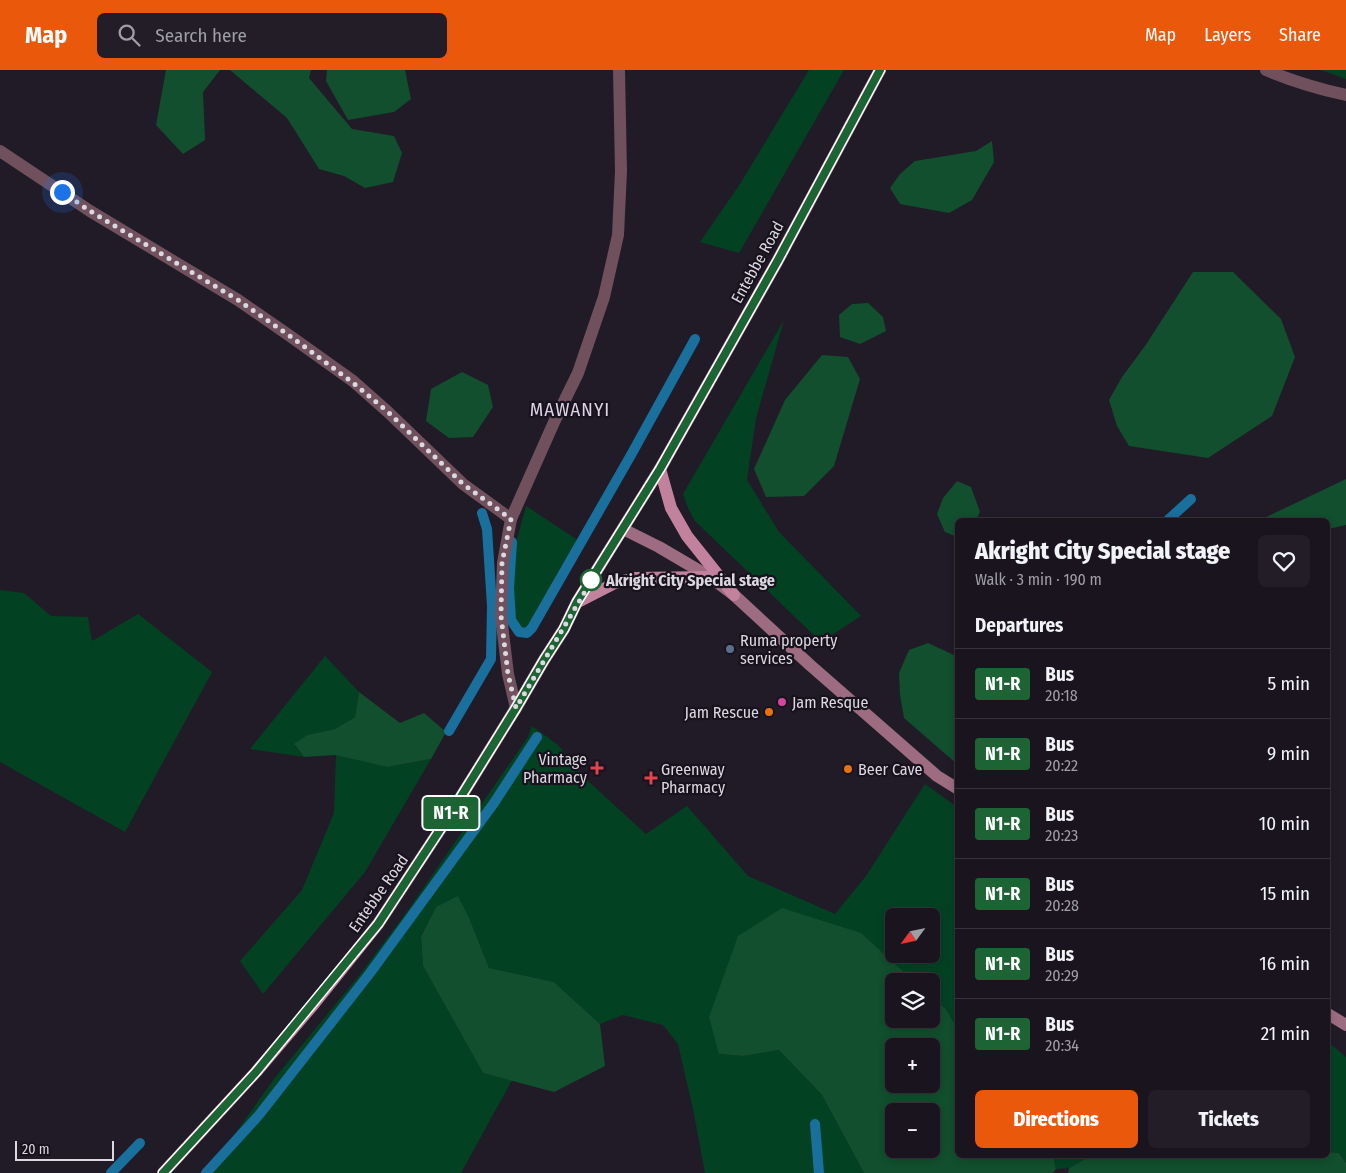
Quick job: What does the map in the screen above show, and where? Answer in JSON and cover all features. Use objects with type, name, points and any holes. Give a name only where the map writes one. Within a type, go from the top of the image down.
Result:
[{"type":"main road","name":"Entebbe Road","points":[[164,1173],[262,1064],[378,924],[449,816],[564,629],[577,602],[660,469],[778,260],[880,70]]},
{"type":"main road","points":[[660,469],[671,508],[687,536],[734,595]]},
{"type":"main road","points":[[577,602],[615,583],[635,578],[710,577]]},
{"type":"street","points":[[516,708],[508,674],[501,616],[502,563],[511,519],[578,373],[604,297],[618,235],[621,171],[619,70]]},
{"type":"street","points":[[1266,70],[1326,91],[1346,95]]},
{"type":"street","points":[[0,151],[90,211],[238,300],[290,336],[352,382],[388,412],[463,484],[511,519]]},
{"type":"street","points":[[623,529],[659,547],[710,577],[734,595],[810,665],[937,776],[955,787]]},
{"type":"street","points":[[1330,1015],[1346,1024]]},
{"type":"green space","points":[[166,70],[220,70],[203,92],[205,140],[183,154],[156,125]]},
{"type":"green space","points":[[230,70],[311,70],[309,78],[352,129],[394,136],[402,153],[393,182],[365,188],[344,176],[319,169],[287,118]]},
{"type":"green space","points":[[327,70],[405,70],[411,99],[394,112],[348,120],[326,81]]},
{"type":"green space","points":[[809,70],[844,70],[739,253],[700,242],[740,184]]},
{"type":"green space","points":[[1321,70],[1346,70],[1346,79]]},
{"type":"green space","points":[[992,141],[994,162],[972,200],[949,213],[900,204],[890,188],[900,174],[915,161],[976,151]]},
{"type":"green space","points":[[1193,272],[1233,272],[1281,319],[1295,357],[1272,416],[1208,458],[1129,446],[1117,426],[1109,400],[1122,377],[1145,346]]},
{"type":"green space","points":[[868,303],[883,317],[886,331],[860,344],[840,337],[839,315],[852,304]]},
{"type":"green space","points":[[784,320],[756,418],[747,480],[779,532],[861,616],[821,642],[695,521],[683,494]]},
{"type":"green space","points":[[822,355],[848,357],[860,379],[834,466],[804,496],[766,497],[754,469],[785,400]]},
{"type":"green space","points":[[462,372],[488,385],[493,407],[473,437],[449,438],[426,421],[431,389]]},
{"type":"green space","points":[[1346,479],[1346,525],[1330,529],[1330,518],[1264,518]]},
{"type":"green space","points":[[957,481],[971,487],[980,512],[977,518],[955,518],[955,536],[945,532],[937,514],[943,498]]},
{"type":"green space","points":[[526,506],[579,541],[547,595],[529,631],[519,630],[511,616],[516,543]]},
{"type":"green space","points":[[0,590],[24,593],[51,616],[88,617],[92,641],[138,614],[212,672],[125,832],[0,762]]},
{"type":"green space","points":[[928,643],[955,656],[955,762],[904,718],[899,673],[909,650]]},
{"type":"green space","points":[[325,656],[359,692],[355,717],[335,729],[307,735],[294,745],[304,757],[250,749]]},
{"type":"green space","points":[[359,692],[400,723],[424,713],[446,732],[431,759],[387,767],[336,755],[304,757],[294,744],[307,735],[335,729],[355,717]]},
{"type":"green space","points":[[532,726],[558,745],[589,782],[646,834],[687,806],[748,876],[835,914],[866,876],[925,784],[955,806],[955,1025],[946,1009],[940,1004],[940,973],[905,973],[894,963],[940,963],[940,908],[885,908],[885,955],[861,933],[719,1054],[743,1056],[779,1050],[822,1095],[864,1173],[705,1173],[678,1044],[663,1025],[623,1015],[600,1024],[554,982],[489,968],[470,920],[436,907],[421,935],[423,966],[483,1073],[512,1080],[461,1173],[207,1173],[274,1079],[358,977],[406,913],[528,737]]},
{"type":"green space","points":[[336,754],[387,767],[431,759],[365,872],[263,994],[240,961],[302,890],[334,813]]},
{"type":"green space","points":[[458,896],[470,920],[489,968],[554,982],[600,1024],[605,1066],[554,1092],[483,1073],[423,966],[421,936],[436,907]]},
{"type":"green space","points":[[782,908],[861,933],[885,955],[885,963],[894,963],[905,973],[885,973],[885,1028],[940,1028],[940,1004],[946,1009],[955,1025],[955,1158],[1054,1158],[1056,1169],[1053,1173],[864,1173],[822,1095],[779,1050],[743,1056],[719,1054],[709,1017],[738,936]]},
{"type":"green space","points":[[1330,1044],[1346,1057],[1346,1163],[1339,1153],[1330,1152]]},
{"type":"green space","points":[[1330,1152],[1339,1153],[1346,1163],[1346,1173],[1068,1173],[1069,1168],[1087,1158],[1330,1158]]},
{"type":"green space","points":[[1054,1158],[1087,1158],[1069,1168],[1056,1169]]},
{"type":"waterway","points":[[512,542],[509,588],[511,620],[519,632],[527,633],[532,628],[631,455],[695,339]]},
{"type":"waterway","points":[[1170,518],[1191,499]]},
{"type":"waterway","points":[[449,731],[491,659],[492,606],[487,529],[482,513]]},
{"type":"waterway","points":[[206,1173],[259,1115],[370,973],[494,803],[537,737]]},
{"type":"waterway","points":[[815,1124],[819,1173]]},
{"type":"waterway","points":[[111,1173],[140,1143]]},
{"type":"bus line","name":"N1-R","points":[[163,1173],[256,1072],[378,924],[449,816],[564,629],[577,602],[660,469],[778,260],[880,70]]},
{"type":"place","name":"Akright City Special stage","points":[[591,580]]},
{"type":"place","name":"Ruma property services","points":[[730,649]]},
{"type":"place","name":"Jam Resque","points":[[782,702]]},
{"type":"place","name":"Jam Rescue","points":[[769,712]]},
{"type":"place","name":"Vintage Pharmacy","points":[[597,768]]},
{"type":"place","name":"Beer Cave","points":[[848,769]]},
{"type":"place","name":"Greenway Pharmacy","points":[[651,778]]},
{"type":"district","name":"MAWANYI","points":[[570,409]]},
{"type":"route","points":[[62,192],[90,211],[238,300],[290,336],[352,382],[388,412],[463,484],[511,519],[502,563],[501,616],[508,674],[516,708],[564,629],[577,602],[596,573],[591,580]]}]
